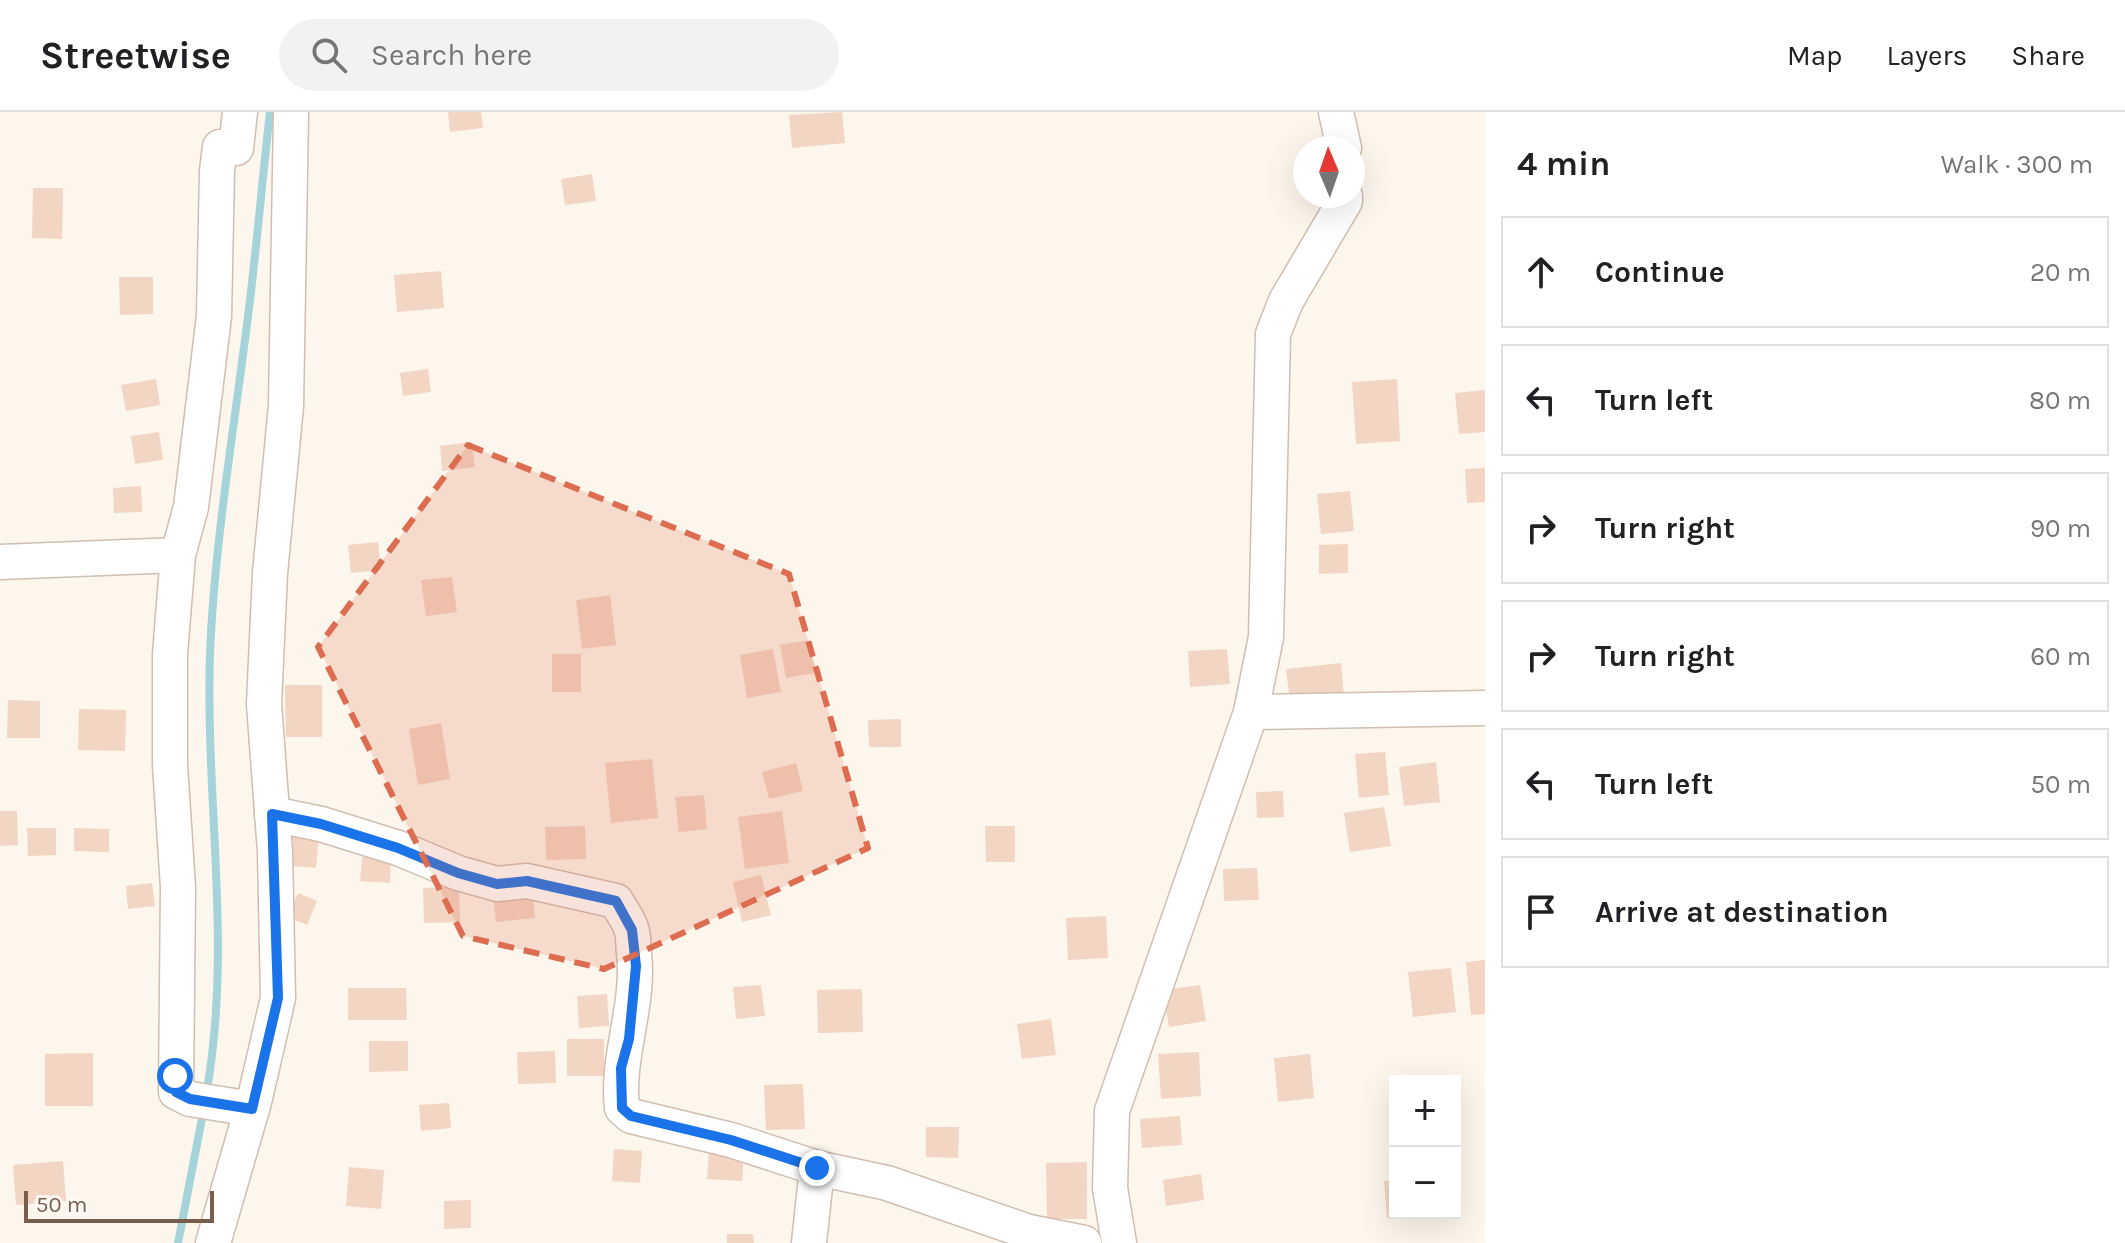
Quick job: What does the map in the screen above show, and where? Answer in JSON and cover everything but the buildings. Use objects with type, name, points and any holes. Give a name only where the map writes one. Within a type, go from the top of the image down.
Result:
[{"type":"street","points":[[240,112],[236,148],[220,147],[217,171],[214,316],[191,507],[178,555],[170,654],[170,765],[178,887],[176,1092],[190,1099],[243,1107]]},
{"type":"street","points":[[213,1243],[243,1107],[278,998],[272,814],[264,704],[270,573],[286,406],[291,112]]},
{"type":"street","points":[[1336,112],[1341,136]]},
{"type":"street","points":[[1119,1243],[1110,1188],[1112,1111],[1251,712],[1266,637],[1273,334],[1286,301],[1341,208]]},
{"type":"street","points":[[0,562],[178,555]]},
{"type":"street","points":[[1251,712],[1485,708]]},
{"type":"street","points":[[272,814],[321,824],[497,884],[527,881],[616,901],[632,930],[636,966],[629,1039],[621,1068],[622,1108],[631,1116],[731,1140],[817,1168],[887,1183],[1029,1232],[1084,1243]]},
{"type":"street","points":[[809,1243],[817,1168]]},
{"type":"highlighted area","points":[[468,445],[789,574],[868,848],[604,969],[463,936],[318,647]]},
{"type":"waterway","points":[[206,1095],[214,1040],[218,930],[210,709],[212,616],[270,112]]},
{"type":"waterway","points":[[178,1243],[204,1108]]},
{"type":"route","points":[[175,1076],[176,1092],[190,1099],[252,1109],[278,998],[272,814],[321,824],[497,884],[527,881],[616,901],[632,930],[636,966],[629,1039],[621,1068],[622,1108],[631,1116],[731,1140],[817,1168]]}]
